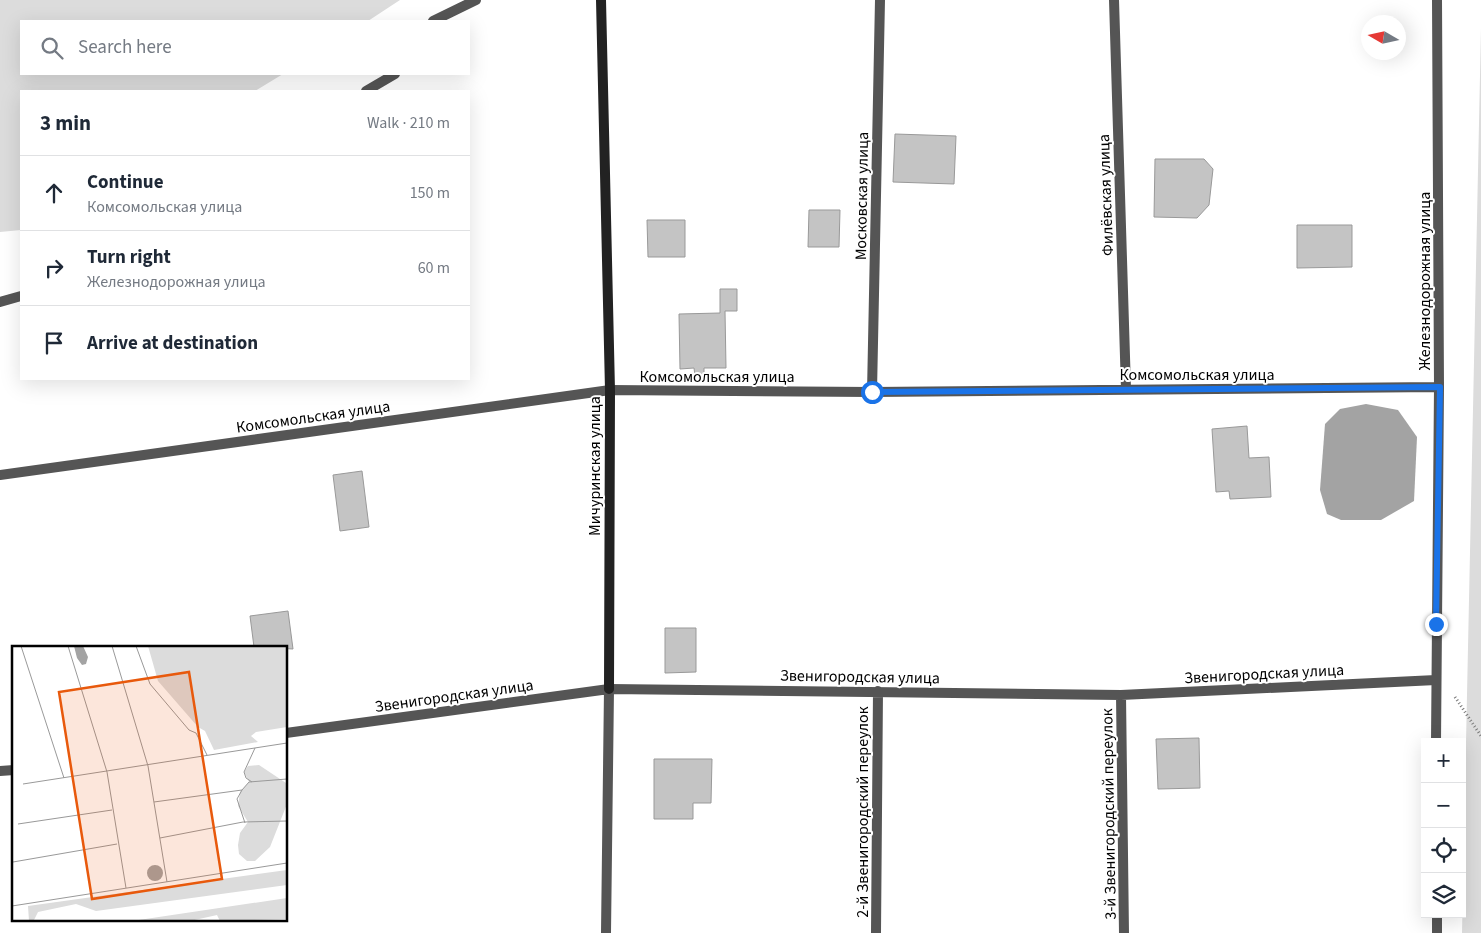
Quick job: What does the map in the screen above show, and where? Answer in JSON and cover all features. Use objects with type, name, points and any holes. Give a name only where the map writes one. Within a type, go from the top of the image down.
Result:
[{"type":"street","points":[[435,20],[476,0]]},
{"type":"street","name":"Мичуринская улица","points":[[601,0],[610,390],[606,933]]},
{"type":"street","name":"Московская улица","points":[[872,392],[880,0]]},
{"type":"street","name":"Филёвская улица","points":[[1114,0],[1126,389]]},
{"type":"street","name":"Железнодорожная улица","points":[[1436,738],[1440,387],[1437,0]]},
{"type":"street","points":[[368,90],[393,75]]},
{"type":"street","points":[[0,302],[20,296]]},
{"type":"street","name":"Комсомольская улица","points":[[0,475],[610,390],[872,392],[1440,387]]},
{"type":"street","name":"Звенигородская улица","points":[[288,733],[609,689],[1121,695],[1436,680]]},
{"type":"street","name":"2-й Звенигородский переулок","points":[[876,933],[878,691]]},
{"type":"street","name":"3-й Звенигородский переулок","points":[[1121,695],[1124,933]]},
{"type":"street","points":[[1437,918],[1437,933]]},
{"type":"shaded area","points":[[0,0],[400,0],[370,20],[20,20],[20,75],[281,75],[257,90],[20,90],[20,230],[0,232]]},
{"type":"shaded area","points":[[1481,28],[1481,933],[1462,933],[1462,918],[1466,918],[1466,742]]},
{"type":"shaded area","points":[[1366,404],[1398,410],[1417,437],[1414,501],[1381,520],[1341,520],[1327,514],[1320,490],[1325,424],[1340,409]]},
{"type":"building","points":[[895,134],[956,136],[954,184],[893,182]]},
{"type":"building","points":[[1155,159],[1204,159],[1213,169],[1209,205],[1197,218],[1154,217]]},
{"type":"building","points":[[809,210],[840,210],[839,247],[808,247]]},
{"type":"building","points":[[647,220],[685,220],[685,257],[648,257]]},
{"type":"building","points":[[1297,225],[1352,225],[1352,267],[1297,268]]},
{"type":"building","points":[[720,289],[737,289],[737,311],[725,311],[726,368],[704,368],[704,376],[695,376],[694,368],[680,369],[679,314],[720,313]]},
{"type":"building","points":[[1247,426],[1249,458],[1269,457],[1271,497],[1230,499],[1229,491],[1216,492],[1212,429]]},
{"type":"building","points":[[362,471],[369,527],[340,531],[333,475]]},
{"type":"building","points":[[288,611],[293,649],[288,649],[288,646],[254,646],[250,616]]},
{"type":"building","points":[[665,628],[696,628],[696,672],[665,673]]},
{"type":"building","points":[[1199,738],[1200,788],[1158,789],[1156,739]]},
{"type":"building","points":[[654,759],[712,759],[711,803],[693,803],[693,819],[654,819]]},
{"type":"route","points":[[872,392],[1440,387],[1436,624]]}]
